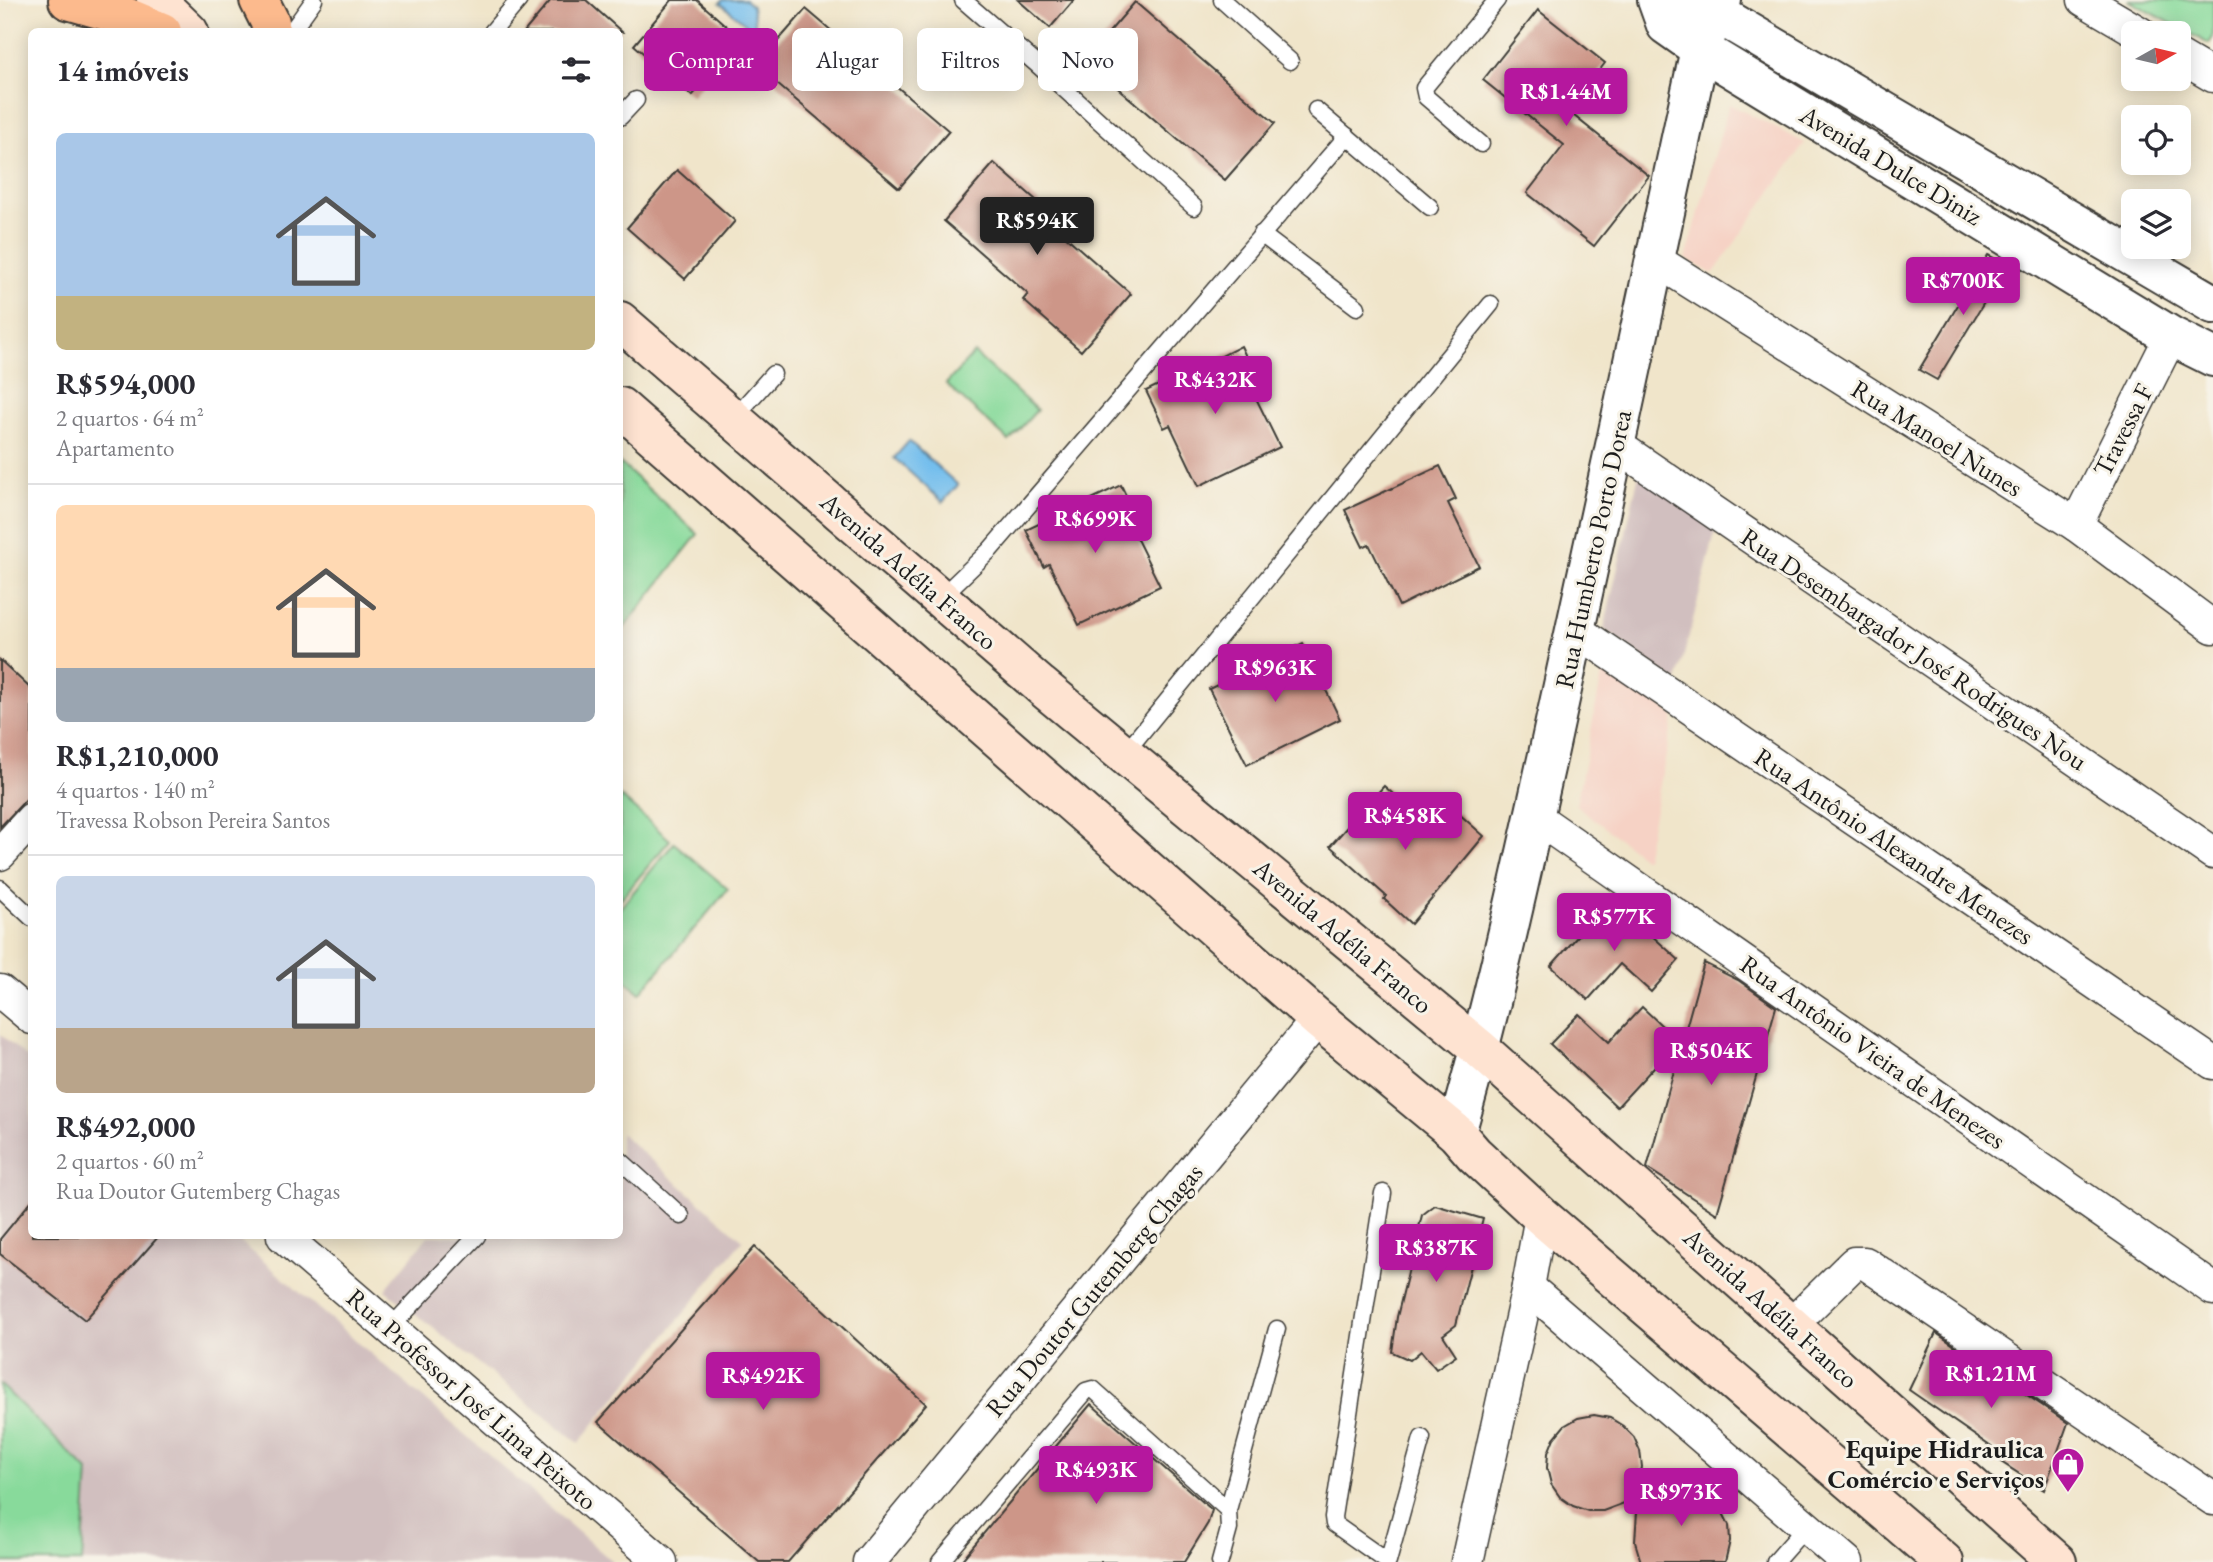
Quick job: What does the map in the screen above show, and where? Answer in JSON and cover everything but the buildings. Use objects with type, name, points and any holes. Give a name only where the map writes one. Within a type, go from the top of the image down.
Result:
[{"type":"main road","points":[[68,0],[124,16],[152,28]]},
{"type":"main road","points":[[156,0],[185,28]]},
{"type":"main road","name":"Avenida Adélia Franco","points":[[623,324],[1124,754],[1480,1049],[2057,1562]]},
{"type":"main road","points":[[623,410],[1318,1018],[1456,1133],[1474,1154],[1541,1216],[1944,1562]]},
{"type":"street","points":[[2084,0],[2121,22]]},
{"type":"street","name":"Rua Humberto Porto Dorea","points":[[1456,1133],[1480,1049],[1576,630],[1700,49],[1689,6]]},
{"type":"street","name":"Avenida Dulce Diniz","points":[[1689,6],[2213,304]]},
{"type":"street","name":"Avenida Dulce Diniz","points":[[1700,49],[2171,336],[2213,356]]},
{"type":"street","points":[[2191,61],[2211,69]]},
{"type":"street","name":"Rua Manoel Nunes","points":[[1654,259],[2076,525],[2213,627]]},
{"type":"street","name":"Travessa F","points":[[2076,525],[2171,336]]},
{"type":"street","name":"Rua Desembargador José Rodrigues Nou","points":[[1616,445],[2213,853]]},
{"type":"street","name":"Rua Antônio Alexandre Menezes","points":[[1576,630],[2213,1062]]},
{"type":"street","name":"Rua Antônio Vieira de Menezes","points":[[1534,816],[2213,1289]]},
{"type":"street","points":[[0,854],[28,823]]},
{"type":"street","points":[[0,991],[28,1015]]},
{"type":"street","name":"Rua Doutor Gutemberg Chagas","points":[[869,1562],[1318,1018]]},
{"type":"street","points":[[1467,1562],[1528,1287],[1541,1216]]},
{"type":"street","name":"Rua Professor José Lima Peixoto","points":[[286,1239],[661,1562]]},
{"type":"street","points":[[1791,1325],[1851,1266],[1865,1263],[2213,1499]]},
{"type":"street","points":[[1528,1287],[1847,1562]]},
{"type":"lane","points":[[270,17],[314,0]]},
{"type":"lane","points":[[495,28],[519,0]]},
{"type":"lane","points":[[963,0],[1194,207]]},
{"type":"lane","points":[[1222,0],[1290,61]]},
{"type":"lane","points":[[1481,144],[1426,97],[1424,88],[1497,0]]},
{"type":"lane","points":[[623,114],[636,100]]},
{"type":"lane","points":[[1316,110],[1430,207]]},
{"type":"lane","points":[[940,598],[990,550],[1347,136]]},
{"type":"lane","points":[[1261,234],[1357,307]]},
{"type":"lane","points":[[1124,754],[1491,304]]},
{"type":"lane","points":[[733,419],[773,374]]},
{"type":"lane","points":[[0,888],[28,914]]},
{"type":"lane","points":[[623,1163],[681,1216]]},
{"type":"lane","points":[[1383,1193],[1333,1517],[1334,1524],[1388,1562],[1422,1438]]},
{"type":"lane","points":[[390,1328],[474,1239]]},
{"type":"lane","points":[[1220,1562],[1229,1529],[1228,1510],[1277,1329]]},
{"type":"lane","points":[[940,1562],[1093,1389],[1228,1510]]},
{"type":"lane","points":[[1775,1562],[1806,1527]]},
{"type":"shaded area","points":[[1729,104],[1805,143],[1713,274],[1686,259]]},
{"type":"shaded area","points":[[1639,474],[1718,522],[1677,682],[1604,629]]},
{"type":"shaded area","points":[[1604,665],[1674,715],[1645,859],[1576,805]]},
{"type":"shaded area","points":[[0,1034],[28,1058],[28,1239],[237,1239],[613,1562],[82,1562],[88,1471],[0,1384]]},
{"type":"shaded area","points":[[623,1136],[743,1240],[579,1443],[385,1290],[426,1239],[623,1239]]},
{"type":"green space","points":[[2128,0],[2213,0],[2213,37],[2209,44],[2191,34],[2191,21],[2167,21]]},
{"type":"green space","points":[[974,353],[1037,410],[1009,441],[946,384]]},
{"type":"green space","points":[[623,466],[698,534],[623,629]]},
{"type":"green space","points":[[623,799],[670,840],[623,896]]},
{"type":"green space","points":[[674,843],[728,889],[640,993],[623,979],[623,904]]},
{"type":"green space","points":[[0,1384],[88,1471],[82,1562],[0,1562]]},
{"type":"water","points":[[723,0],[745,0],[752,6],[755,25],[751,28],[720,3]]},
{"type":"water","points":[[909,441],[958,485],[943,502],[894,458]]},
{"type":"place","name":"Equipe Hidraulica Comércio e Serviços","points":[[2068,1494]]}]
